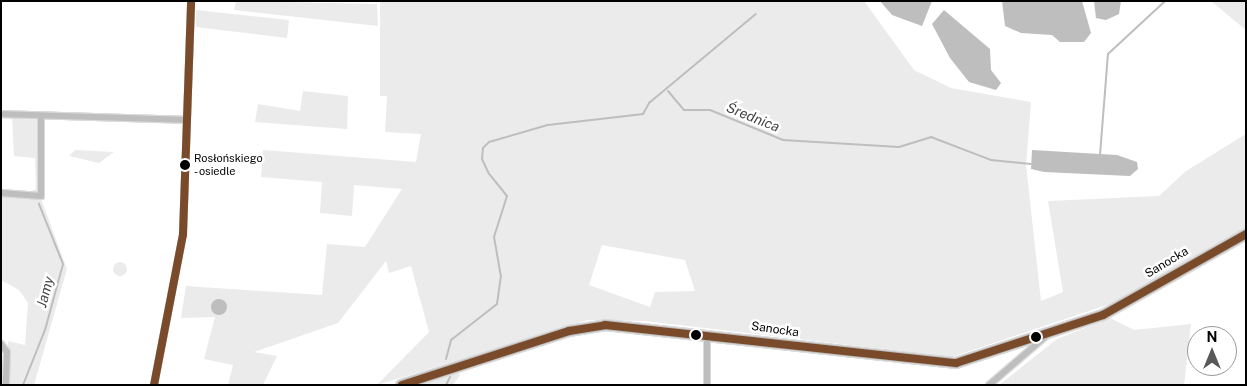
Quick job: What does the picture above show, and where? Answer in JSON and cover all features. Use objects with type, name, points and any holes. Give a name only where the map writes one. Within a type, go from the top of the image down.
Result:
[{"type":"main road","name":"Sanocka","points":[[401,385],[586,327],[624,325],[945,364],[1045,337],[1103,315],[1246,234]]},
{"type":"street","points":[[154,385],[183,234],[191,1]]},
{"type":"street","points":[[1,114],[41,118],[187,120]]},
{"type":"street","points":[[1,193],[41,196],[41,118]]},
{"type":"street","points":[[707,334],[707,385]]},
{"type":"street","points":[[989,385],[1045,337]]},
{"type":"street","points":[[1,344],[7,352],[6,385]]},
{"type":"shaded area","points":[[236,1],[377,4],[378,26],[234,10]]},
{"type":"shaded area","points":[[380,1],[864,1],[914,70],[951,88],[1031,102],[1026,165],[1041,301],[1063,292],[1048,201],[1159,196],[1186,171],[1246,134],[1246,229],[1119,301],[952,357],[645,321],[588,320],[377,385],[429,332],[411,266],[389,273],[386,261],[338,323],[254,352],[277,356],[263,385],[228,385],[233,365],[204,359],[215,317],[181,318],[186,286],[322,295],[327,244],[365,247],[402,189],[354,185],[352,216],[320,213],[322,182],[261,177],[263,150],[416,162],[421,134],[385,132],[387,96],[380,96]],"holes":[[[602,245],[685,260],[695,291],[655,292],[650,307],[589,285]]]},
{"type":"shaded area","points":[[880,1],[932,1],[922,26],[892,15]]},
{"type":"shaded area","points":[[1002,1],[1082,1],[1091,33],[1084,42],[1060,42],[1052,35],[1021,33],[1005,26]]},
{"type":"shaded area","points":[[1094,1],[1121,1],[1119,14],[1106,20],[1096,18]]},
{"type":"shaded area","points":[[1211,1],[1246,1],[1246,30],[1241,26]]},
{"type":"shaded area","points":[[196,10],[289,20],[287,38],[196,27]]},
{"type":"shaded area","points":[[944,10],[990,49],[991,70],[1001,83],[996,90],[969,82],[950,58],[932,24]]},
{"type":"shaded area","points":[[303,91],[348,96],[347,129],[255,122],[258,104],[300,111]]},
{"type":"shaded area","points":[[12,116],[38,120],[40,194],[26,194],[36,189],[35,158],[14,156]]},
{"type":"shaded area","points":[[75,150],[114,152],[99,163],[69,156]]},
{"type":"shaded area","points":[[1032,150],[1117,155],[1137,162],[1138,169],[1130,176],[1044,172],[1031,169]]},
{"type":"shaded area","points":[[1,195],[41,199],[67,269],[34,385],[7,385],[8,341],[25,345],[28,303],[19,290],[1,280]]},
{"type":"shaded area","points":[[120,262],[125,264],[127,269],[125,274],[120,276],[115,274],[113,269],[115,264]]},
{"type":"shaded area","points":[[219,299],[227,307],[219,315],[211,307]]},
{"type":"shaded area","points":[[1110,318],[1134,330],[1191,324],[1191,326],[1187,326],[1187,359],[1184,385],[999,385],[1057,339]]},
{"type":"shaded area","points":[[457,370],[460,375],[453,385],[426,385],[427,380]]},
{"type":"waterway","name":"Średnica","points":[[1100,155],[1108,54],[1165,1]]},
{"type":"waterway","name":"Średnica","points":[[446,359],[451,340],[497,304],[501,277],[494,237],[507,196],[489,174],[482,159],[483,148],[489,142],[548,125],[643,114],[649,103],[756,14]]},
{"type":"waterway","name":"Średnica","points":[[668,91],[684,110],[710,110],[783,140],[899,147],[931,137],[991,160],[1031,164]]},
{"type":"waterway","name":"Jamy","points":[[23,385],[45,330],[63,264],[39,204]]},
{"type":"waterway","name":"Średnica","points":[[446,385],[450,377]]},
{"type":"transit line","points":[[154,385],[183,234],[191,1]]},
{"type":"transit line","points":[[402,385],[569,331],[605,325],[956,363],[1103,315],[1246,234]]},
{"type":"place","name":"Rosłońskiego - osiedle","points":[[185,165]]}]
